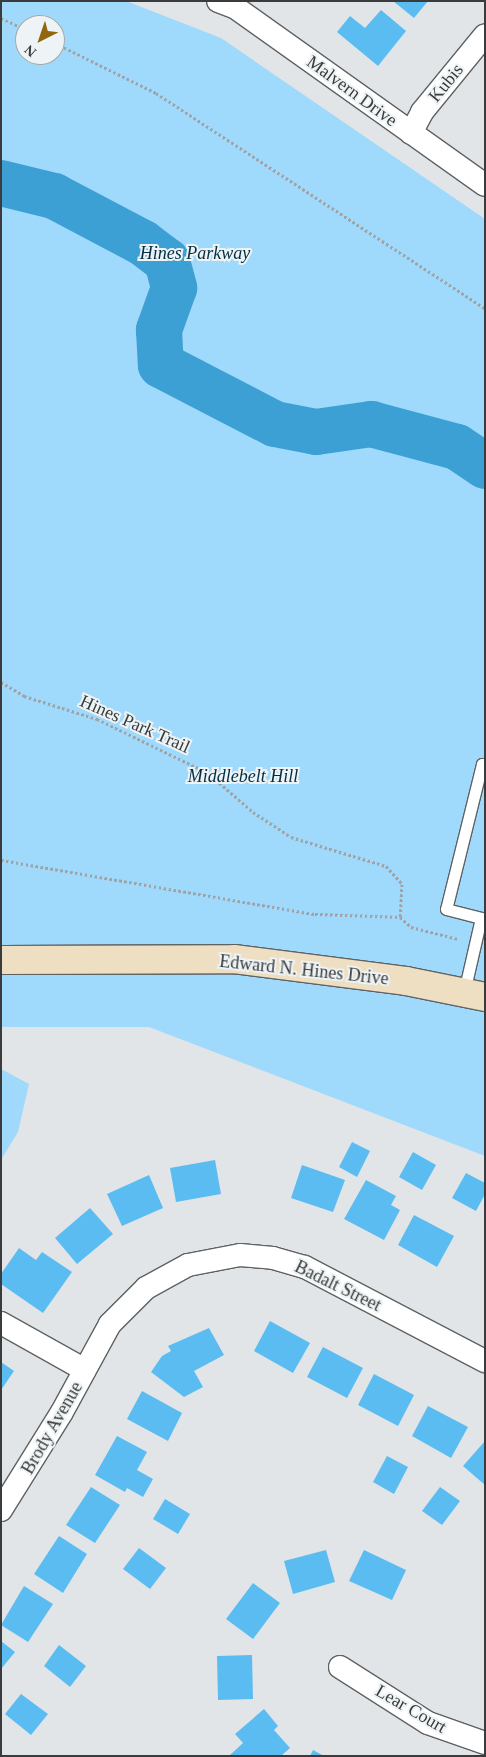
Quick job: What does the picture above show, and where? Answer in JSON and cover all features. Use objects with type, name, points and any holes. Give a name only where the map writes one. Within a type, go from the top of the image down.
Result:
[{"type":"street","name":"Malvern Drive","points":[[218,1],[236,8],[485,185]]},
{"type":"street","name":"Kubis","points":[[411,133],[422,112],[485,35]]},
{"type":"street","name":"Edward N. Hines Drive","points":[[1,960],[234,959],[475,995]]},
{"type":"street","name":"Badalt Street","points":[[85,1370],[110,1324],[146,1288],[188,1265],[240,1255],[274,1258],[305,1267],[485,1361]]},
{"type":"street","points":[[1,1323],[85,1370]]},
{"type":"street","name":"Brody Avenue","points":[[1,1510],[32,1463],[85,1370]]},
{"type":"street","name":"Lear Court","points":[[340,1667],[428,1723],[485,1743]]},
{"type":"lane","points":[[475,995],[475,944],[483,919],[446,909],[482,764],[485,764]]},
{"type":"path","points":[[1,18],[15,24]]},
{"type":"path","points":[[65,48],[156,93],[485,308]]},
{"type":"path","name":"Hines Park Trail","points":[[1,682],[24,696],[96,719],[208,773],[252,812],[291,837],[386,866],[402,884],[400,916]]},
{"type":"path","points":[[1,860],[315,914],[400,916],[411,927],[475,944]]},
{"type":"green space","points":[[1,1],[126,1],[221,38],[485,219],[485,1156],[149,1027],[1,1027]]},
{"type":"green space","points":[[1,1069],[29,1084],[18,1132],[1,1160]]},
{"type":"building","points":[[393,1],[428,1],[414,18]]},
{"type":"building","points":[[381,10],[406,31],[378,66],[337,32],[350,16],[365,28]]},
{"type":"building","points":[[352,1142],[370,1151],[357,1177],[339,1167]]},
{"type":"building","points":[[413,1152],[436,1165],[422,1190],[399,1177]]},
{"type":"building","points":[[215,1160],[221,1194],[176,1202],[170,1168]]},
{"type":"building","points":[[302,1165],[345,1180],[333,1212],[291,1198]]},
{"type":"building","points":[[466,1173],[485,1183],[485,1194],[476,1211],[452,1198]]},
{"type":"building","points":[[149,1175],[163,1208],[122,1226],[107,1194]]},
{"type":"building","points":[[366,1180],[396,1196],[391,1205],[400,1210],[384,1240],[344,1219]]},
{"type":"building","points":[[90,1208],[113,1234],[77,1264],[55,1238]]},
{"type":"building","points":[[414,1215],[454,1236],[437,1267],[398,1245]]},
{"type":"building","points":[[19,1248],[36,1260],[42,1252],[72,1272],[43,1313],[1,1284],[1,1274]]},
{"type":"building","points":[[270,1321],[310,1343],[293,1373],[254,1351]]},
{"type":"building","points":[[209,1328],[224,1355],[194,1371],[203,1387],[184,1397],[151,1372],[162,1356],[171,1351],[168,1346]]},
{"type":"building","points":[[323,1347],[363,1368],[347,1398],[307,1377]]},
{"type":"building","points":[[1,1362],[14,1371],[1,1390]]},
{"type":"building","points":[[374,1374],[414,1395],[398,1426],[358,1405]]},
{"type":"building","points":[[142,1391],[182,1413],[168,1441],[127,1419]]},
{"type":"building","points":[[428,1406],[468,1427],[451,1458],[412,1436]]},
{"type":"building","points":[[117,1436],[147,1452],[137,1470],[153,1479],[143,1497],[127,1488],[125,1492],[95,1475]]},
{"type":"building","points":[[485,1441],[485,1485],[463,1466]]},
{"type":"building","points":[[387,1456],[408,1467],[394,1494],[373,1482]]},
{"type":"building","points":[[91,1487],[120,1505],[95,1543],[66,1525]]},
{"type":"building","points":[[440,1487],[460,1501],[442,1525],[422,1511]]},
{"type":"building","points":[[165,1499],[190,1514],[178,1534],[153,1519]]},
{"type":"building","points":[[59,1536],[87,1554],[63,1593],[34,1574]]},
{"type":"building","points":[[139,1548],[166,1568],[150,1589],[123,1569]]},
{"type":"building","points":[[326,1550],[335,1582],[293,1594],[284,1561]]},
{"type":"building","points":[[364,1550],[406,1570],[392,1600],[349,1581]]},
{"type":"building","points":[[253,1583],[280,1603],[253,1639],[226,1619]]},
{"type":"building","points":[[24,1586],[53,1604],[28,1642],[1,1625]]},
{"type":"building","points":[[1,1641],[15,1652],[1,1669]]},
{"type":"building","points":[[59,1645],[86,1666],[70,1687],[44,1666]]},
{"type":"building","points":[[252,1655],[253,1699],[218,1700],[217,1656]]},
{"type":"building","points":[[21,1694],[48,1714],[31,1735],[5,1714]]},
{"type":"building","points":[[264,1709],[278,1726],[274,1730],[290,1748],[281,1756],[229,1756],[243,1743],[235,1734]]},
{"type":"building","points":[[313,1750],[324,1756],[310,1756]]},
{"type":"waterway","points":[[1,183],[54,196],[143,243],[167,261],[174,288],[159,330],[161,365],[275,424],[316,432],[371,424],[457,447],[485,466]]},
{"type":"park label","name":"Hines Parkway","points":[[195,253]]},
{"type":"park label","name":"Middlebelt Hill","points":[[243,776]]}]
